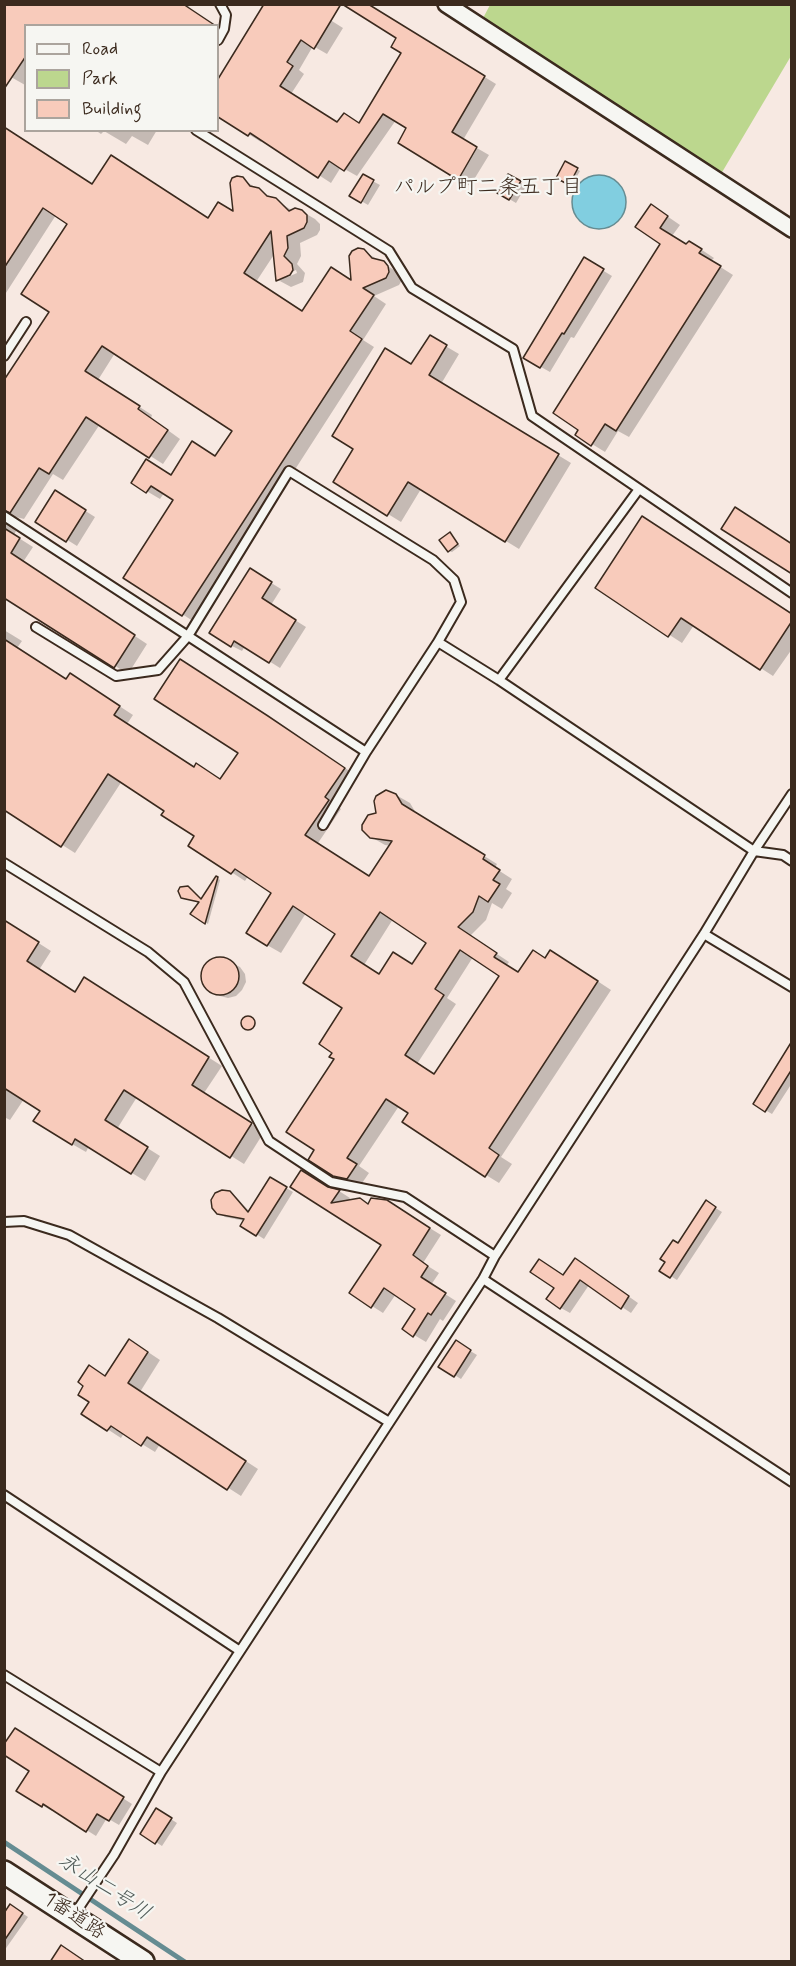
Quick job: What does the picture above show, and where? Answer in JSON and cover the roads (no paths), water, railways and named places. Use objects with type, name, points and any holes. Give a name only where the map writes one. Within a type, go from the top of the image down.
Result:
[{"type":"street","points":[[446,4],[792,229]]},
{"type":"street","name":"1番道路","points":[[4,1872],[76,1912],[143,1962]]},
{"type":"lane","points":[[219,38],[224,29],[226,15],[220,4]]},
{"type":"lane","points":[[198,132],[389,250],[412,288],[513,349],[532,416],[792,592]]},
{"type":"lane","points":[[4,356],[26,322]]},
{"type":"lane","points":[[36,627],[116,676],[158,670],[188,636],[289,471],[433,560],[454,580],[461,602],[438,642],[366,752],[323,825]]},
{"type":"lane","points":[[499,680],[639,489]]},
{"type":"lane","points":[[4,516],[366,752]]},
{"type":"lane","points":[[438,642],[499,680],[754,851],[783,855],[792,861]]},
{"type":"lane","points":[[76,1912],[114,1855],[161,1772],[483,1279],[495,1256],[792,794]]},
{"type":"lane","points":[[4,863],[148,952],[184,982],[269,1141],[331,1182],[405,1197],[495,1256]]},
{"type":"lane","points":[[704,934],[792,987]]},
{"type":"lane","points":[[4,1222],[24,1221],[69,1235],[218,1318],[389,1422]]},
{"type":"lane","points":[[483,1279],[792,1482]]},
{"type":"lane","points":[[4,1495],[240,1651]]},
{"type":"lane","points":[[4,1675],[161,1772]]},
{"type":"water","points":[[594,175],[604,175],[618,183],[624,192],[626,202],[624,212],[618,221],[604,229],[594,229],[577,217],[572,207],[572,197],[584,180]]},
{"type":"waterway","name":"永山二号川","points":[[4,1842],[185,1962]]},
{"type":"district","name":"パルプ町二条五丁目","points":[[488,189]]}]
